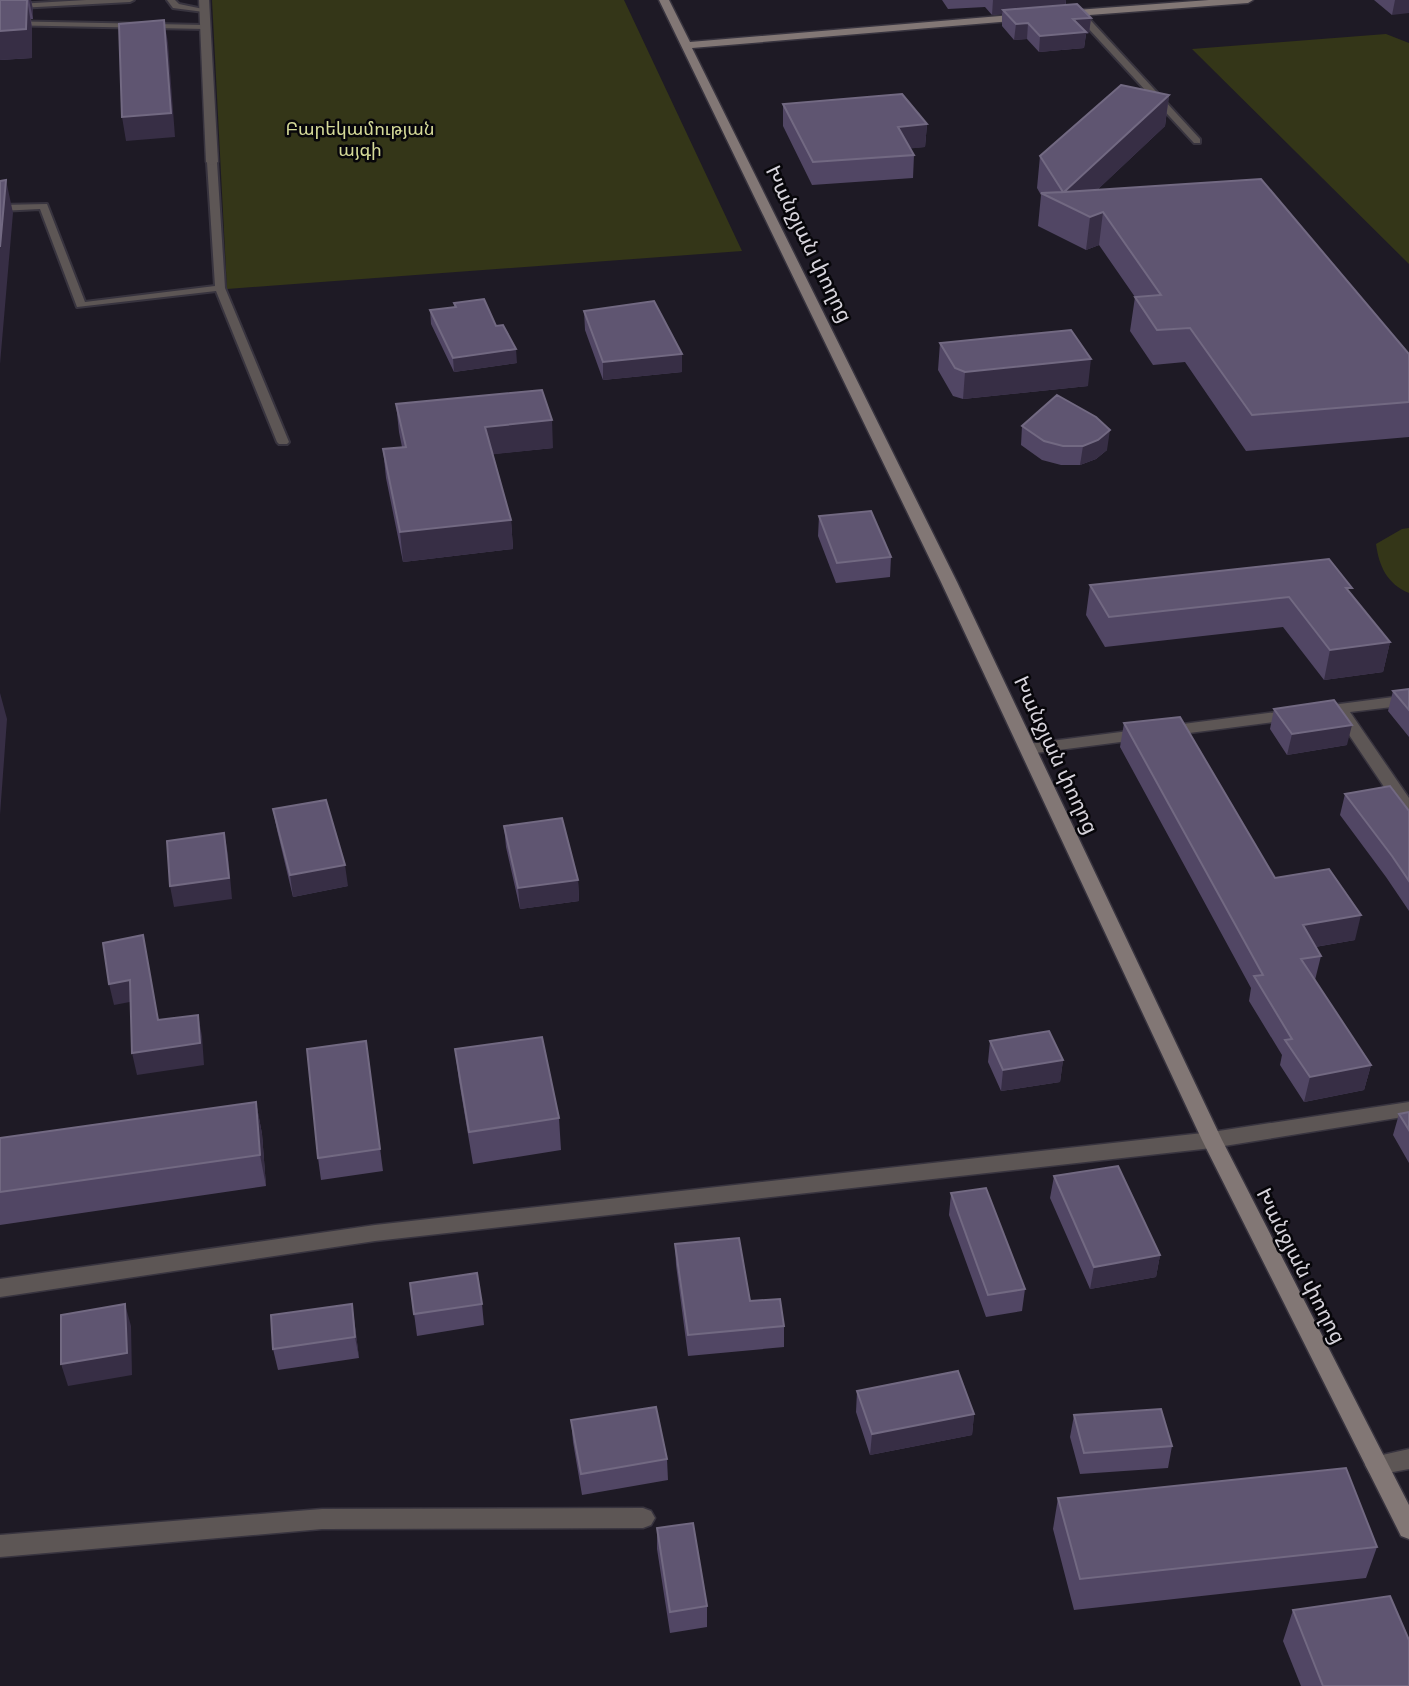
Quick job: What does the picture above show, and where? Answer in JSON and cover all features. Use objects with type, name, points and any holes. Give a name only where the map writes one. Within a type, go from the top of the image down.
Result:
[{"type":"main road","name":"Խանջյան փողոց","points":[[664,0],[1028,749],[1212,1140],[1409,1529]]},
{"type":"main road","points":[[1052,15],[1191,2],[1248,0]]},
{"type":"main road","points":[[687,45],[1039,16]]},
{"type":"street","points":[[204,5],[212,162]]},
{"type":"street","points":[[1028,749],[1409,700]]},
{"type":"street","points":[[1340,709],[1409,811]]},
{"type":"street","points":[[0,1288],[375,1233],[1212,1140],[1409,1109]]},
{"type":"street","points":[[1377,1465],[1409,1459]]},
{"type":"street","points":[[0,1546],[323,1520],[643,1518]]},
{"type":"lane","points":[[0,7],[130,0]]},
{"type":"lane","points":[[171,0],[176,6],[204,5]]},
{"type":"lane","points":[[1079,13],[1197,141]]},
{"type":"lane","points":[[0,23],[205,27]]},
{"type":"lane","points":[[212,162],[220,288],[283,442]]},
{"type":"lane","points":[[0,208],[44,206],[81,305],[220,288]]},
{"type":"green space","name":"Բարեկամության այգի","points":[[212,0],[624,0],[742,251],[227,289]]},
{"type":"green space","points":[[1386,34],[1409,43],[1409,264],[1192,49]]},
{"type":"green space","points":[[1409,528],[1409,593],[1395,585],[1385,573],[1376,544],[1402,529]]},
{"type":"building","points":[[0,0],[27,0],[26,29],[0,31]]},
{"type":"building","points":[[1077,4],[1091,18],[1073,19],[1086,32],[1040,36],[1028,23],[1016,24],[1003,10]]},
{"type":"building","points":[[164,20],[171,113],[122,117],[119,24]]},
{"type":"building","points":[[1121,85],[1169,95],[1064,192],[1261,179],[1409,354],[1409,402],[1252,415],[1190,328],[1157,330],[1135,297],[1161,295],[1103,212],[1090,217],[1041,193],[1063,192],[1040,156]]},
{"type":"building","points":[[902,94],[927,124],[898,127],[914,155],[813,162],[783,104]]},
{"type":"building","points":[[6,180],[0,247],[0,181]]},
{"type":"building","points":[[484,299],[496,326],[503,325],[516,349],[453,358],[430,310],[456,307],[454,303]]},
{"type":"building","points":[[654,301],[682,354],[603,362],[584,311]]},
{"type":"building","points":[[1071,330],[1091,359],[965,372],[955,368],[940,343]]},
{"type":"building","points":[[542,390],[552,420],[485,427],[511,520],[400,532],[383,449],[406,447],[396,404]]},
{"type":"building","points":[[1057,395],[1096,417],[1110,430],[1098,440],[1083,446],[1063,446],[1044,441],[1022,426]]},
{"type":"building","points":[[871,511],[891,557],[837,563],[819,516]]},
{"type":"building","points":[[1329,559],[1352,588],[1346,588],[1390,642],[1330,650],[1289,597],[1109,617],[1090,585]]},
{"type":"building","points":[[1409,689],[1409,710],[1393,691]]},
{"type":"building","points":[[1334,700],[1352,725],[1292,734],[1274,709]]},
{"type":"building","points":[[1180,717],[1275,878],[1329,869],[1361,915],[1303,925],[1321,956],[1301,959],[1371,1065],[1310,1077],[1285,1040],[1292,1039],[1254,976],[1263,975],[1124,723]]},
{"type":"building","points":[[1390,786],[1409,811],[1409,881],[1345,794]]},
{"type":"building","points":[[326,800],[345,865],[290,875],[273,809]]},
{"type":"building","points":[[562,818],[578,880],[518,888],[504,826]]},
{"type":"building","points":[[224,833],[229,878],[170,886],[167,841]]},
{"type":"building","points":[[143,935],[158,1020],[198,1015],[200,1043],[132,1053],[130,980],[109,984],[103,943]]},
{"type":"building","points":[[1049,1031],[1063,1060],[1003,1070],[990,1041]]},
{"type":"building","points":[[542,1037],[559,1118],[469,1132],[455,1049]]},
{"type":"building","points":[[366,1041],[380,1149],[318,1158],[307,1049]]},
{"type":"building","points":[[256,1102],[260,1155],[0,1192],[0,1138]]},
{"type":"building","points":[[1409,1112],[1409,1130],[1399,1114]]},
{"type":"building","points":[[1118,1166],[1160,1255],[1094,1267],[1054,1176]]},
{"type":"building","points":[[986,1188],[1025,1289],[988,1295],[951,1193]]},
{"type":"building","points":[[739,1238],[750,1301],[780,1299],[784,1326],[688,1335],[675,1244]]},
{"type":"building","points":[[477,1273],[482,1304],[414,1314],[410,1283]]},
{"type":"building","points":[[125,1304],[127,1353],[61,1364],[61,1315]]},
{"type":"building","points":[[352,1304],[355,1337],[273,1349],[271,1315]]},
{"type":"building","points":[[958,1371],[974,1414],[872,1434],[857,1391]]},
{"type":"building","points":[[656,1407],[667,1459],[581,1474],[571,1420]]},
{"type":"building","points":[[1161,1409],[1172,1446],[1084,1453],[1074,1415]]},
{"type":"building","points":[[1346,1468],[1377,1547],[1080,1579],[1058,1498]]},
{"type":"building","points":[[693,1523],[707,1606],[670,1612],[657,1528]]},
{"type":"building","points":[[1390,1596],[1409,1640],[1409,1686],[1323,1686],[1293,1610]]}]
